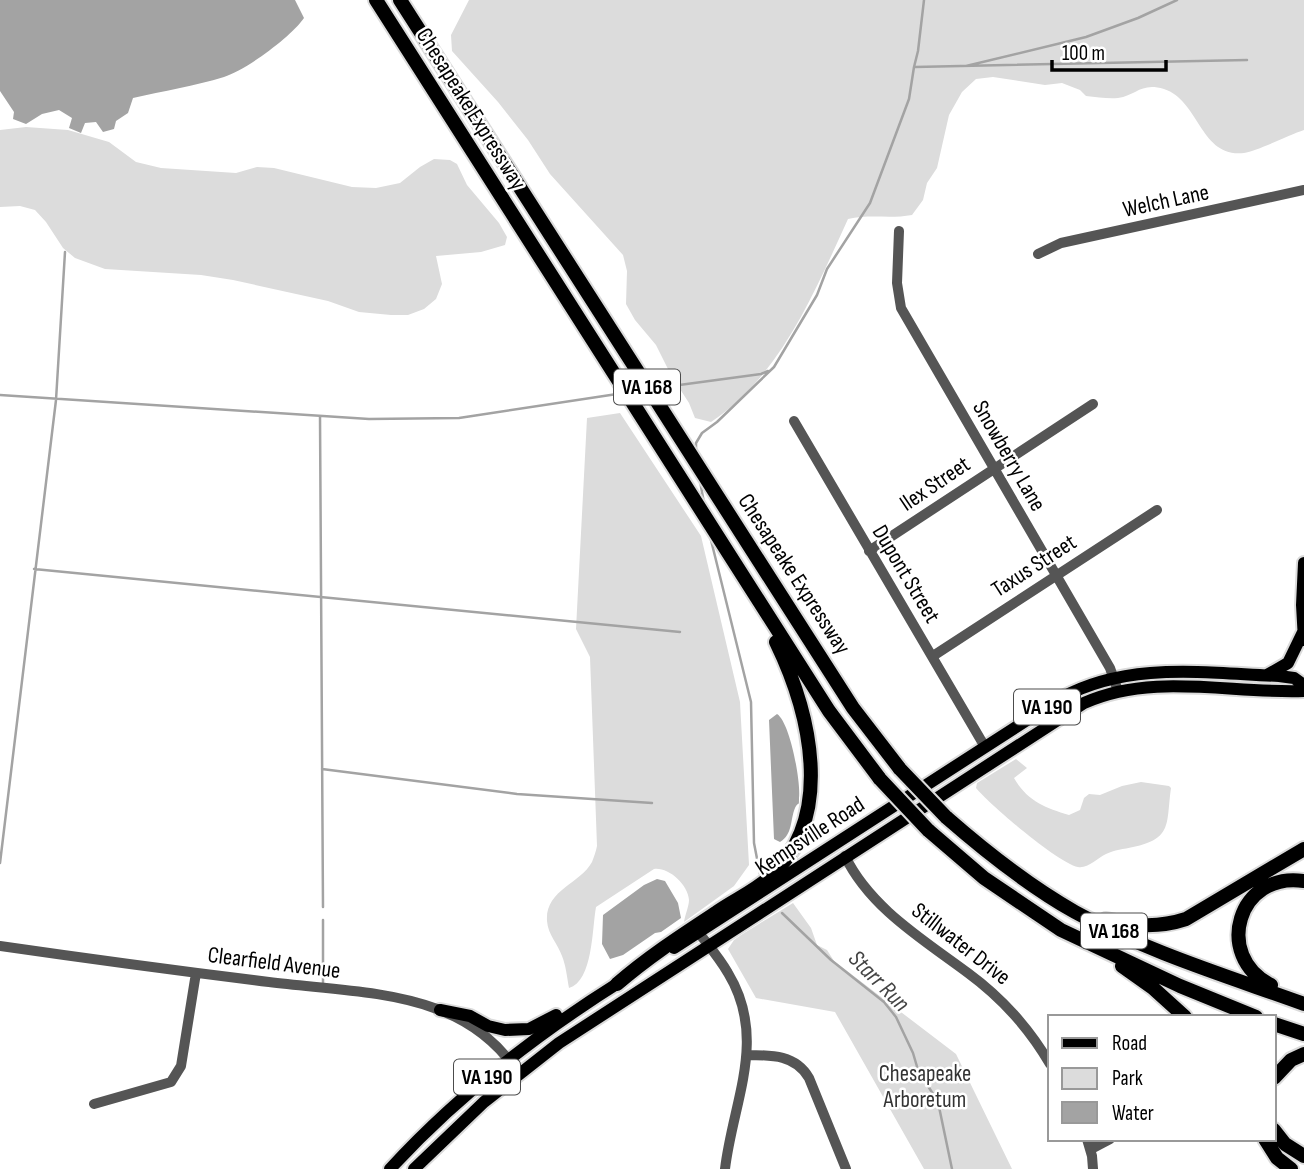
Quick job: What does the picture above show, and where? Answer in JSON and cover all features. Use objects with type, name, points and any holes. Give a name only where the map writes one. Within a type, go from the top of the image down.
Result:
[{"type":"highway","name":"Chesapeake Expressway","points":[[376,0],[829,711],[880,779],[928,830],[984,878],[1039,916],[1093,946],[1251,1015]]},
{"type":"highway","name":"Chesapeake Expressway","points":[[400,0],[853,708],[900,769],[946,817],[1021,877],[1067,907],[1163,953],[1304,1003]]},
{"type":"highway","points":[[617,984],[646,960],[767,879],[785,861],[793,848],[809,806],[811,775],[808,744],[791,679],[770,629],[712,528]]},
{"type":"highway","points":[[1067,907],[1129,925],[1175,923],[1203,911],[1304,849]]},
{"type":"highway","points":[[1304,881],[1284,880],[1269,884],[1259,891],[1243,911],[1238,931],[1242,954],[1254,975],[1304,1003]]},
{"type":"highway","points":[[1093,946],[1153,988],[1183,1015]]},
{"type":"highway","points":[[1276,1025],[1304,1034]]},
{"type":"highway","points":[[1276,1076],[1292,1060],[1304,1054]]},
{"type":"highway","points":[[1276,1133],[1285,1144],[1304,1156]]},
{"type":"highway","points":[[1266,1141],[1277,1157],[1290,1169]]},
{"type":"main road","points":[[1267,676],[1289,660],[1303,636],[1304,563]]},
{"type":"main road","name":"Kempsville Road","points":[[390,1169],[434,1124],[510,1059],[595,998],[1073,691],[1113,677],[1153,672],[1294,678],[1304,685]]},
{"type":"main road","name":"Kempsville Road","points":[[414,1169],[467,1117],[593,1019],[1072,709],[1096,698],[1140,687],[1304,691]]},
{"type":"main road","points":[[845,856],[848,845],[877,824],[884,813]]},
{"type":"main road","points":[[440,1010],[470,1016],[497,1029],[520,1030],[536,1027],[555,1015],[595,998]]},
{"type":"street","name":"Welch Lane","points":[[1038,254],[1061,243],[1304,190]]},
{"type":"street","name":"Snowberry Lane","points":[[899,231],[897,283],[901,308],[1113,677],[1118,691]]},
{"type":"street","name":"Ilex Street","points":[[869,551],[1093,404]]},
{"type":"street","name":"Dupont Street","points":[[794,421],[985,747]]},
{"type":"street","name":"Taxus Street","points":[[933,656],[1157,510]]},
{"type":"street","name":"Stillwater Drive","points":[[845,856],[872,895],[905,926],[1004,1003],[1048,1061]]},
{"type":"street","points":[[699,933],[728,972],[738,993],[747,1028],[748,1055],[725,1169]]},
{"type":"street","name":"Clearfield Avenue","points":[[0,946],[382,996],[440,1010],[485,1035],[510,1059],[519,1074]]},
{"type":"street","points":[[94,1104],[171,1082],[177,1075],[181,1066],[195,973]]},
{"type":"street","points":[[748,1055],[781,1056],[803,1069],[846,1169]]},
{"type":"street","points":[[1089,1144],[1093,1169]]},
{"type":"green space","points":[[469,0],[1304,0],[1304,130],[1250,152],[1229,152],[1218,147],[1176,95],[1164,89],[1150,87],[1118,98],[1106,98],[1086,96],[1080,90],[1062,83],[1045,85],[993,77],[976,79],[962,92],[949,115],[937,168],[927,183],[923,200],[912,215],[848,219],[808,303],[776,357],[736,403],[711,422],[695,418],[656,345],[635,320],[626,304],[627,271],[623,255],[550,174],[498,102],[452,51],[451,35]]},
{"type":"green space","points":[[26,127],[68,130],[109,142],[136,162],[161,168],[236,173],[257,167],[274,168],[352,187],[376,188],[400,183],[434,159],[450,160],[457,164],[467,185],[499,223],[507,237],[505,245],[481,252],[436,256],[442,284],[436,299],[424,309],[408,315],[359,312],[328,301],[201,275],[105,269],[75,258],[63,248],[35,210],[20,206],[0,207],[0,130]]},
{"type":"green space","points":[[620,413],[701,536],[740,702],[749,865],[734,886],[684,922],[688,894],[671,874],[659,869],[654,869],[596,907],[587,965],[577,983],[569,988],[563,960],[547,921],[552,902],[587,870],[597,846],[590,657],[576,629],[587,418]]},
{"type":"green space","points":[[1016,759],[1027,768],[1014,778],[1019,786],[1044,806],[1069,815],[1080,810],[1084,798],[1089,794],[1100,795],[1141,782],[1169,786],[1171,788],[1165,828],[1146,844],[1109,853],[1085,866],[1078,867],[1068,863],[1025,832],[976,788],[977,783]]},
{"type":"green space","name":"Chesapeake Arboretum","points":[[793,903],[811,928],[817,945],[827,950],[834,961],[956,1054],[1012,1169],[924,1169],[835,1012],[756,998],[728,949],[741,935]]},
{"type":"water","points":[[0,0],[295,0],[304,18],[279,43],[233,73],[202,83],[133,98],[128,113],[116,121],[114,129],[103,132],[96,122],[85,123],[81,133],[69,128],[72,118],[59,110],[42,114],[26,124],[13,119],[14,112],[0,91]]},
{"type":"water","points":[[777,714],[782,719],[790,740],[799,790],[799,803],[789,831],[780,842],[774,839],[769,720]]},
{"type":"water","points":[[657,879],[665,881],[678,903],[681,918],[623,955],[610,959],[602,944],[603,915],[644,885]]},
{"type":"waterway","points":[[696,453],[696,443],[702,433],[774,367],[817,295],[827,269],[870,203],[909,99],[924,0]]},
{"type":"waterway","points":[[966,66],[1086,37],[1177,0]]},
{"type":"waterway","points":[[915,67],[1247,60]]},
{"type":"waterway","points":[[0,863],[56,400],[65,252]]},
{"type":"waterway","points":[[657,388],[768,371]]},
{"type":"waterway","points":[[633,392],[641,390]]},
{"type":"waterway","points":[[0,395],[369,419],[459,418],[617,394]]},
{"type":"waterway","points":[[320,416],[323,907]]},
{"type":"waterway","points":[[700,481],[704,503]]},
{"type":"waterway","points":[[710,536],[751,702],[754,843],[760,874]]},
{"type":"waterway","points":[[34,569],[680,632]]},
{"type":"waterway","points":[[322,769],[517,794],[652,803]]},
{"type":"waterway","name":"Starr Run","points":[[782,913],[831,960],[884,1002],[896,1017],[918,1070],[938,1102],[952,1169]]},
{"type":"waterway","points":[[323,920],[323,985]]}]
